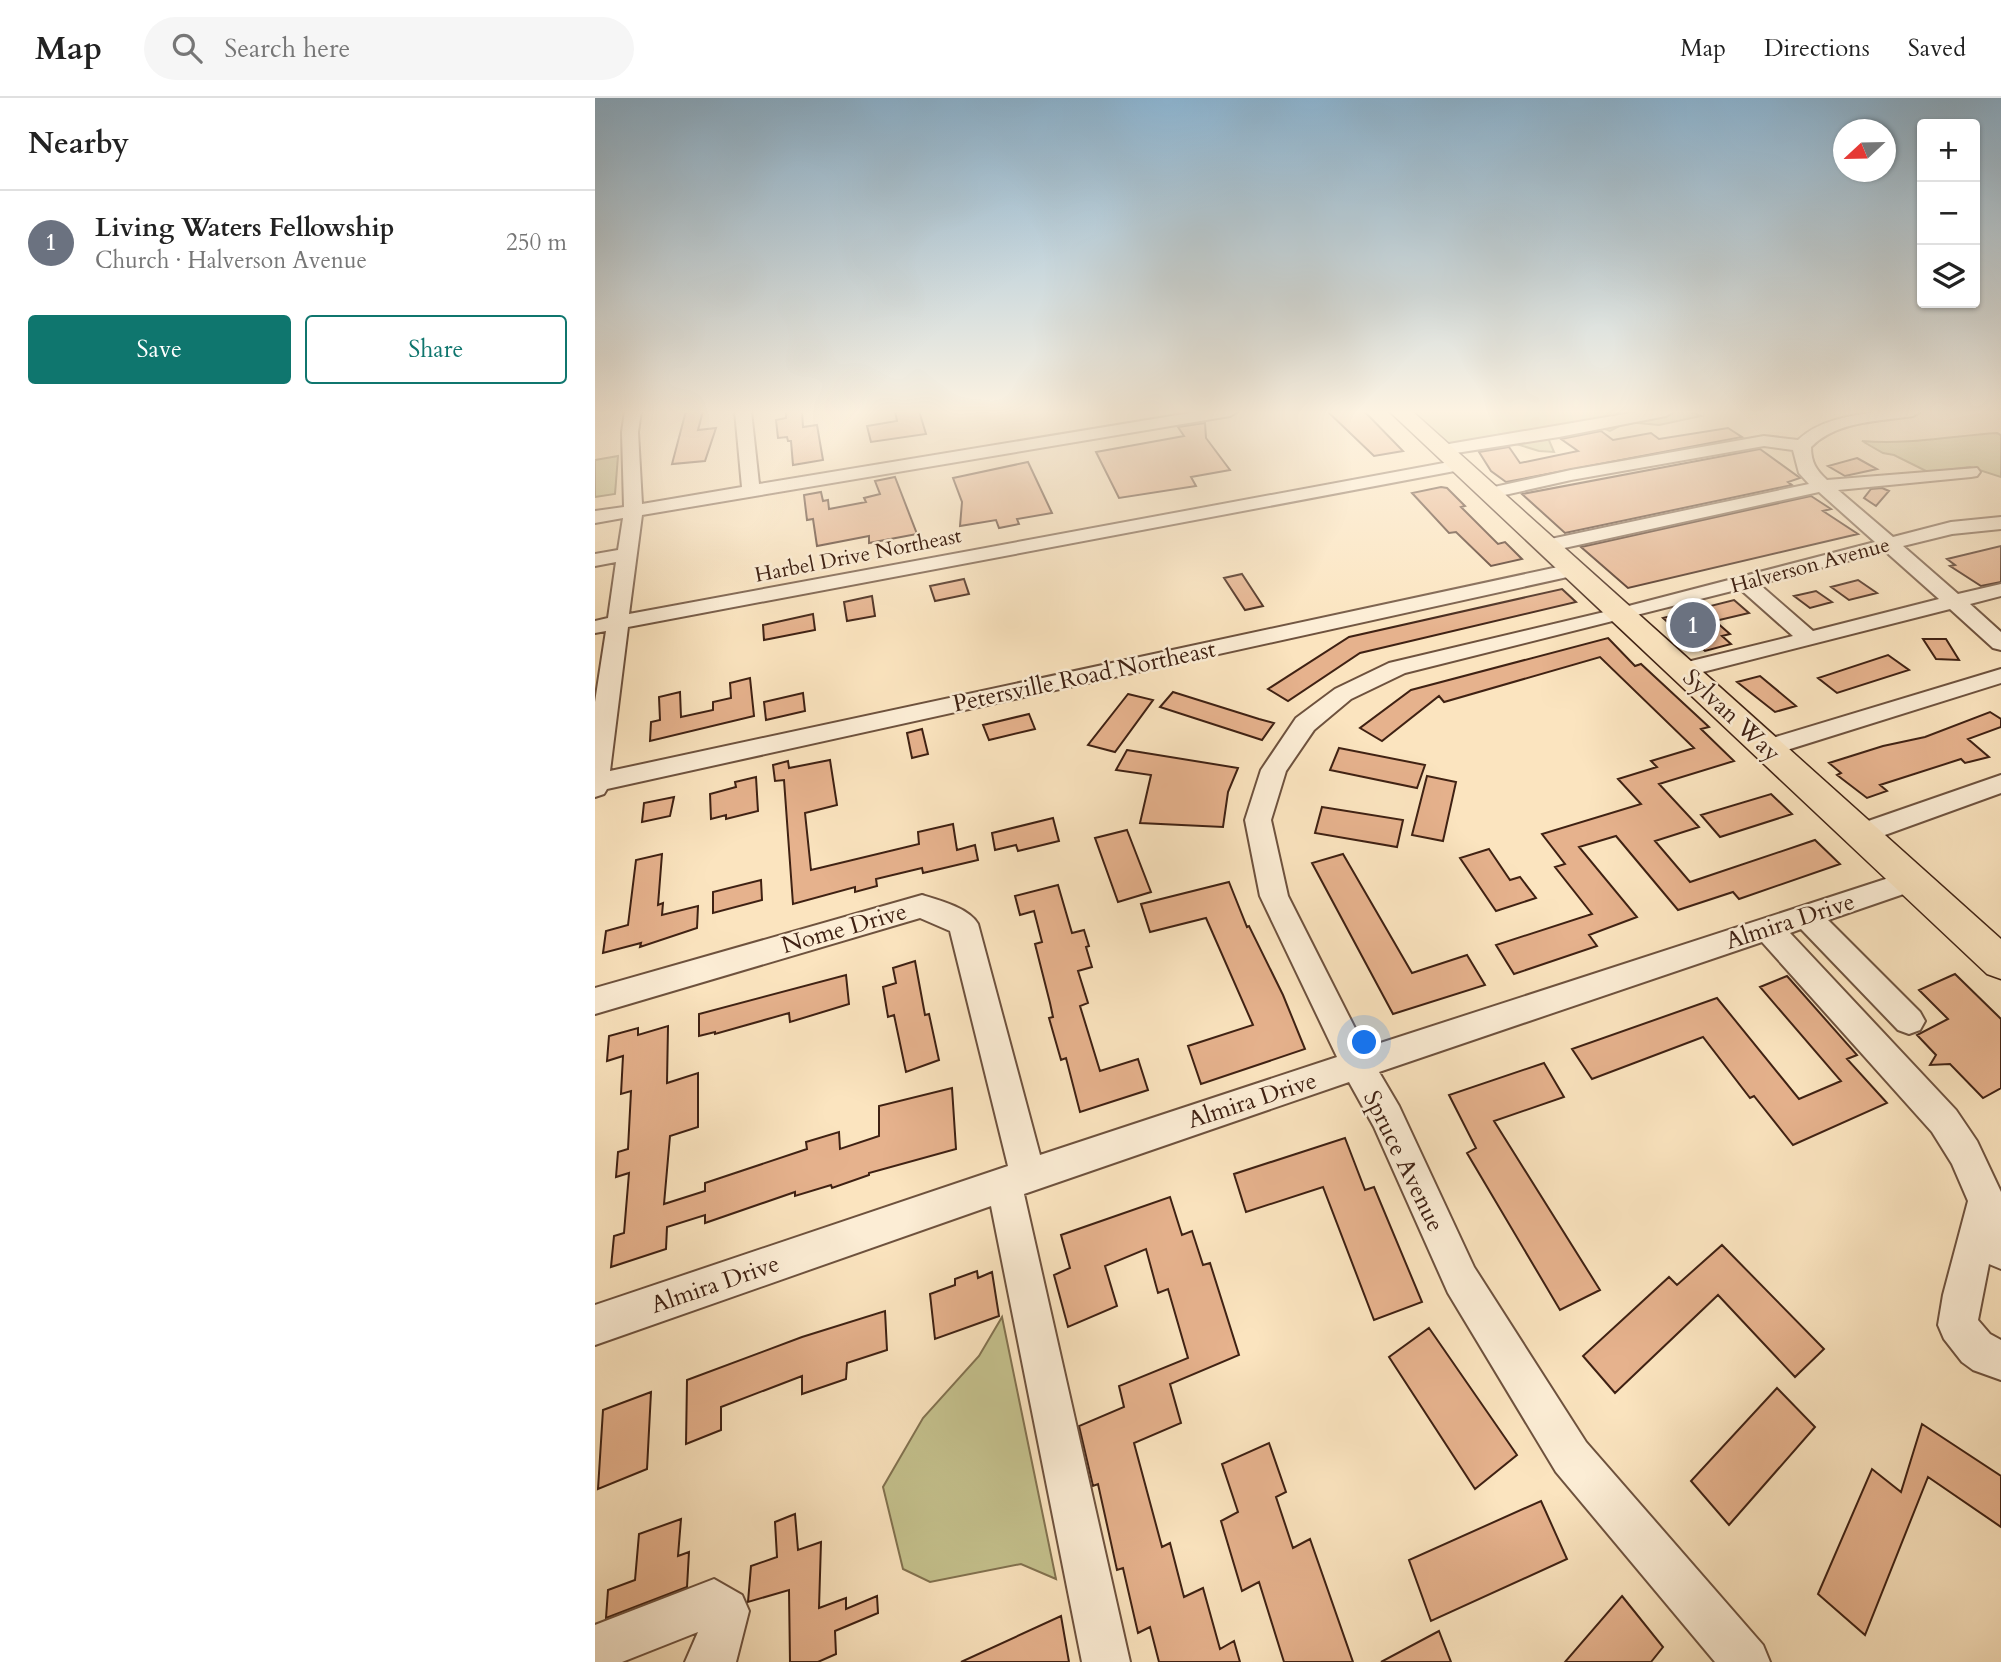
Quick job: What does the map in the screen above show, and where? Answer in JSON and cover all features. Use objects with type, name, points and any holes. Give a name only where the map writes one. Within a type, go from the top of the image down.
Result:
[{"type":"main road","name":"Sylvan Way","points":[[1481,484],[2001,963]]},
{"type":"street","points":[[595,785],[607,625],[627,554],[633,511],[632,484]]},
{"type":"street","points":[[750,484],[751,489]]},
{"type":"street","points":[[595,517],[782,484]]},
{"type":"street","name":"Harbel Drive Northeast","points":[[607,625],[1321,484]]},
{"type":"street","points":[[1491,493],[1531,484]]},
{"type":"street","points":[[1821,484],[2001,643]]},
{"type":"street","points":[[1546,546],[1823,486],[1844,484]]},
{"type":"street","name":"Halverson Avenue","points":[[1621,614],[1951,528],[2001,523]]},
{"type":"street","points":[[595,560],[627,554]]},
{"type":"street","name":"Petersville Road Northeast","points":[[595,785],[1572,570]]},
{"type":"street","points":[[1744,582],[1809,638]]},
{"type":"street","points":[[1683,670],[2001,590]]},
{"type":"street","name":"Spruce Avenue","points":[[1621,614],[1398,668],[1343,694],[1305,724],[1274,770],[1258,820],[1274,896],[1357,1065],[1387,1117],[1461,1280],[1571,1457],[1746,1662]]},
{"type":"street","points":[[1768,748],[2001,676]]},
{"type":"street","points":[[1860,834],[2001,784]]},
{"type":"street","name":"Almira Drive","points":[[595,1325],[1016,1180],[1910,881]]},
{"type":"street","name":"Nome Drive","points":[[595,1001],[922,906],[963,924],[1016,1180]]},
{"type":"street","points":[[1805,915],[1909,1021]]},
{"type":"street","points":[[1767,928],[1944,1121],[1972,1163],[1986,1198],[2001,1250]]},
{"type":"street","points":[[1016,1180],[1105,1662]]},
{"type":"street","points":[[1986,1198],[1979,1237],[1959,1305],[1958,1325],[1974,1347],[1992,1359],[2001,1360]]},
{"type":"street","points":[[595,1649],[714,1602],[726,1611],[716,1654],[709,1662]]},
{"type":"shaded area","points":[[595,484],[616,484],[615,494],[595,497]]},
{"type":"shaded area","points":[[1002,1317],[1056,1579],[1021,1564],[930,1582],[903,1569],[883,1487],[923,1418],[979,1356]]},
{"type":"building","points":[[876,484],[898,484],[917,534],[869,543],[869,536],[817,546],[813,519],[807,520],[804,495],[821,492],[823,501],[828,500],[829,509],[866,502],[864,498],[880,494]]},
{"type":"building","points":[[955,484],[1038,484],[1052,513],[1017,519],[1019,524],[999,528],[996,520],[960,526],[962,502]]},
{"type":"building","points":[[1112,484],[1196,486],[1119,498]]},
{"type":"building","points":[[1575,484],[1792,485],[1565,533],[1522,494]]},
{"type":"building","points":[[1447,488],[1465,506],[1461,507],[1498,544],[1505,542],[1522,559],[1491,566],[1456,532],[1449,533],[1412,493]]},
{"type":"building","points":[[1882,488],[1889,491],[1876,506],[1864,498],[1871,489]]},
{"type":"building","points":[[1811,496],[1831,509],[1823,511],[1858,534],[1628,588],[1581,547]]},
{"type":"building","points":[[2001,546],[2001,582],[1981,586],[1950,566],[1955,565],[1947,559]]},
{"type":"building","points":[[1242,574],[1263,606],[1245,610],[1224,578]]},
{"type":"building","points":[[964,579],[969,594],[935,601],[930,586]]},
{"type":"building","points":[[1858,580],[1877,593],[1849,600],[1831,587]]},
{"type":"building","points":[[1562,589],[1576,602],[1360,653],[1288,701],[1268,689],[1349,637]]},
{"type":"building","points":[[1816,591],[1832,602],[1810,608],[1794,596]]},
{"type":"building","points":[[872,596],[875,616],[847,621],[844,602]]},
{"type":"building","points":[[1734,600],[1749,613],[1715,621],[1730,634],[1722,636],[1731,644],[1705,651],[1698,644],[1693,645],[1663,618]]},
{"type":"building","points":[[813,614],[815,630],[764,640],[763,625]]},
{"type":"building","points":[[1608,638],[1635,666],[1641,664],[1709,727],[1701,729],[1734,761],[1659,784],[1699,827],[1655,841],[1690,882],[1815,840],[1840,864],[1739,899],[1733,892],[1678,910],[1616,836],[1579,847],[1637,917],[1589,935],[1597,946],[1514,974],[1496,945],[1592,914],[1555,867],[1565,864],[1542,834],[1641,804],[1618,779],[1657,767],[1651,761],[1694,748],[1600,657],[1444,702],[1439,696],[1382,741],[1360,728],[1411,690]]},
{"type":"building","points":[[1923,639],[1946,639],[1959,660],[1936,659]]},
{"type":"building","points":[[1888,655],[1909,670],[1837,693],[1818,678]]},
{"type":"building","points":[[1760,676],[1796,706],[1775,712],[1737,682]]},
{"type":"building","points":[[750,678],[754,716],[650,741],[651,722],[660,720],[659,697],[680,692],[681,717],[713,710],[713,702],[731,698],[730,683]]},
{"type":"building","points":[[1173,692],[1274,723],[1262,740],[1160,707]]},
{"type":"building","points":[[803,693],[805,711],[766,720],[764,702]]},
{"type":"building","points":[[1128,694],[1153,700],[1115,752],[1088,745]]},
{"type":"building","points":[[1990,712],[2001,719],[2001,727],[1968,739],[1989,757],[1965,763],[1961,759],[1880,785],[1887,791],[1867,798],[1837,775],[1841,773],[1829,763],[1883,746],[1925,737]]},
{"type":"building","points":[[1029,714],[1035,729],[989,740],[983,725]]},
{"type":"building","points":[[922,729],[928,754],[912,758],[907,733]]},
{"type":"building","points":[[1339,748],[1425,765],[1417,788],[1330,770]]},
{"type":"building","points":[[1127,750],[1238,768],[1228,792],[1223,827],[1140,823],[1151,775],[1116,770]]},
{"type":"building","points":[[830,760],[837,805],[805,813],[811,870],[919,844],[918,832],[953,824],[957,850],[975,845],[978,860],[923,873],[922,868],[876,879],[877,886],[855,892],[855,887],[793,904],[784,780],[775,781],[773,765],[788,761],[789,768]]},
{"type":"building","points":[[1427,776],[1456,782],[1443,841],[1412,835]]},
{"type":"building","points":[[756,777],[758,811],[726,819],[726,815],[711,819],[710,794],[736,787],[735,782]]},
{"type":"building","points":[[1771,794],[1792,814],[1720,837],[1701,815]]},
{"type":"building","points":[[674,797],[670,816],[642,822],[644,803]]},
{"type":"building","points":[[1322,807],[1403,820],[1397,847],[1315,833]]},
{"type":"building","points":[[1053,818],[1059,841],[1018,851],[1016,845],[995,850],[992,833]]},
{"type":"building","points":[[1127,830],[1151,892],[1118,902],[1095,838]]},
{"type":"building","points":[[1489,849],[1510,880],[1520,877],[1536,898],[1496,911],[1460,858]]},
{"type":"building","points":[[662,854],[658,905],[663,903],[662,915],[698,906],[697,928],[640,947],[641,943],[603,953],[606,931],[628,925],[636,860]]},
{"type":"building","points":[[1343,854],[1412,973],[1467,955],[1485,985],[1393,1014],[1312,863]]},
{"type":"building","points":[[761,880],[762,900],[713,913],[713,892]]},
{"type":"building","points":[[1229,882],[1247,927],[1249,926],[1283,995],[1305,1049],[1201,1084],[1188,1046],[1253,1025],[1206,918],[1150,932],[1141,904]]},
{"type":"building","points":[[1058,885],[1072,933],[1084,930],[1089,946],[1086,947],[1092,967],[1078,971],[1088,1003],[1080,1006],[1100,1071],[1138,1059],[1148,1090],[1080,1112],[1066,1058],[1061,1060],[1049,1018],[1053,1017],[1035,944],[1042,942],[1034,911],[1020,915],[1015,896]]},
{"type":"building","points":[[915,961],[925,1015],[929,1014],[939,1060],[906,1072],[894,1015],[888,1017],[883,987],[896,983],[893,968]]},
{"type":"building","points":[[1955,974],[2001,1019],[2001,1088],[1983,1098],[1950,1064],[1930,1065],[1936,1055],[1917,1035],[1948,1019],[1919,990]]},
{"type":"building","points":[[846,975],[849,1004],[790,1022],[789,1013],[699,1036],[699,1014]]},
{"type":"building","points":[[1787,976],[1857,1055],[1847,1059],[1887,1103],[1793,1145],[1754,1096],[1750,1098],[1703,1037],[1592,1079],[1572,1049],[1717,998],[1799,1099],[1841,1081],[1760,987]]},
{"type":"building","points":[[668,1026],[667,1083],[698,1073],[698,1127],[670,1136],[664,1204],[705,1191],[705,1183],[807,1149],[806,1142],[839,1132],[840,1149],[879,1136],[879,1106],[952,1088],[956,1149],[869,1173],[832,1188],[831,1185],[795,1196],[795,1192],[705,1223],[705,1215],[667,1227],[666,1249],[611,1267],[614,1236],[624,1233],[629,1173],[616,1177],[618,1152],[628,1149],[631,1091],[621,1094],[623,1056],[607,1061],[609,1036],[638,1028],[638,1035]]},
{"type":"building","points":[[1544,1063],[1564,1097],[1494,1121],[1600,1290],[1560,1310],[1467,1153],[1476,1148],[1449,1095]]},
{"type":"building","points":[[1345,1138],[1365,1190],[1374,1187],[1422,1302],[1374,1320],[1323,1187],[1246,1212],[1234,1174]]},
{"type":"building","points":[[1170,1197],[1182,1235],[1192,1231],[1203,1265],[1210,1263],[1239,1355],[1170,1384],[1181,1423],[1134,1443],[1162,1547],[1170,1543],[1184,1597],[1203,1588],[1220,1649],[1234,1641],[1240,1662],[1159,1662],[1150,1627],[1138,1633],[1123,1568],[1117,1570],[1098,1484],[1093,1486],[1079,1426],[1124,1407],[1119,1386],[1188,1358],[1168,1289],[1158,1293],[1146,1249],[1105,1266],[1117,1306],[1068,1327],[1054,1275],[1070,1268],[1061,1235]]},
{"type":"building","points":[[1722,1245],[1824,1349],[1795,1377],[1718,1295],[1615,1393],[1583,1356],[1669,1277],[1677,1285]]},
{"type":"building","points":[[977,1271],[978,1278],[992,1272],[999,1316],[935,1339],[930,1294],[955,1285],[955,1279]]},
{"type":"building","points":[[885,1311],[887,1350],[847,1363],[846,1379],[802,1394],[802,1376],[721,1407],[721,1430],[686,1444],[687,1380],[802,1337]]},
{"type":"building","points":[[1429,1328],[1517,1455],[1475,1489],[1389,1357]]},
{"type":"building","points":[[1777,1388],[1815,1427],[1729,1525],[1691,1481]]},
{"type":"building","points":[[651,1392],[647,1469],[598,1489],[603,1410]]},
{"type":"building","points":[[1922,1424],[2001,1476],[2001,1527],[1928,1477],[1865,1635],[1818,1594],[1872,1469],[1901,1492]]},
{"type":"building","points":[[1269,1443],[1286,1492],[1276,1497],[1293,1548],[1310,1539],[1353,1662],[1284,1662],[1259,1582],[1242,1591],[1221,1521],[1238,1512],[1222,1464]]},
{"type":"building","points":[[1541,1501],[1567,1559],[1431,1621],[1409,1560]]},
{"type":"building","points":[[795,1514],[798,1550],[821,1542],[819,1608],[846,1598],[846,1609],[877,1596],[878,1613],[835,1631],[836,1654],[818,1662],[790,1662],[789,1590],[748,1602],[751,1566],[777,1557],[775,1522]]},
{"type":"building","points":[[681,1519],[678,1556],[689,1552],[687,1587],[606,1618],[608,1590],[635,1580],[639,1534]]},
{"type":"building","points":[[1622,1596],[1663,1647],[1651,1662],[1565,1662]]},
{"type":"building","points":[[1061,1616],[1069,1662],[961,1662]]},
{"type":"building","points":[[1439,1631],[1451,1662],[1381,1662]]},
{"type":"place","name":"Living Waters Fellowship","points":[[1693,625]]}]
